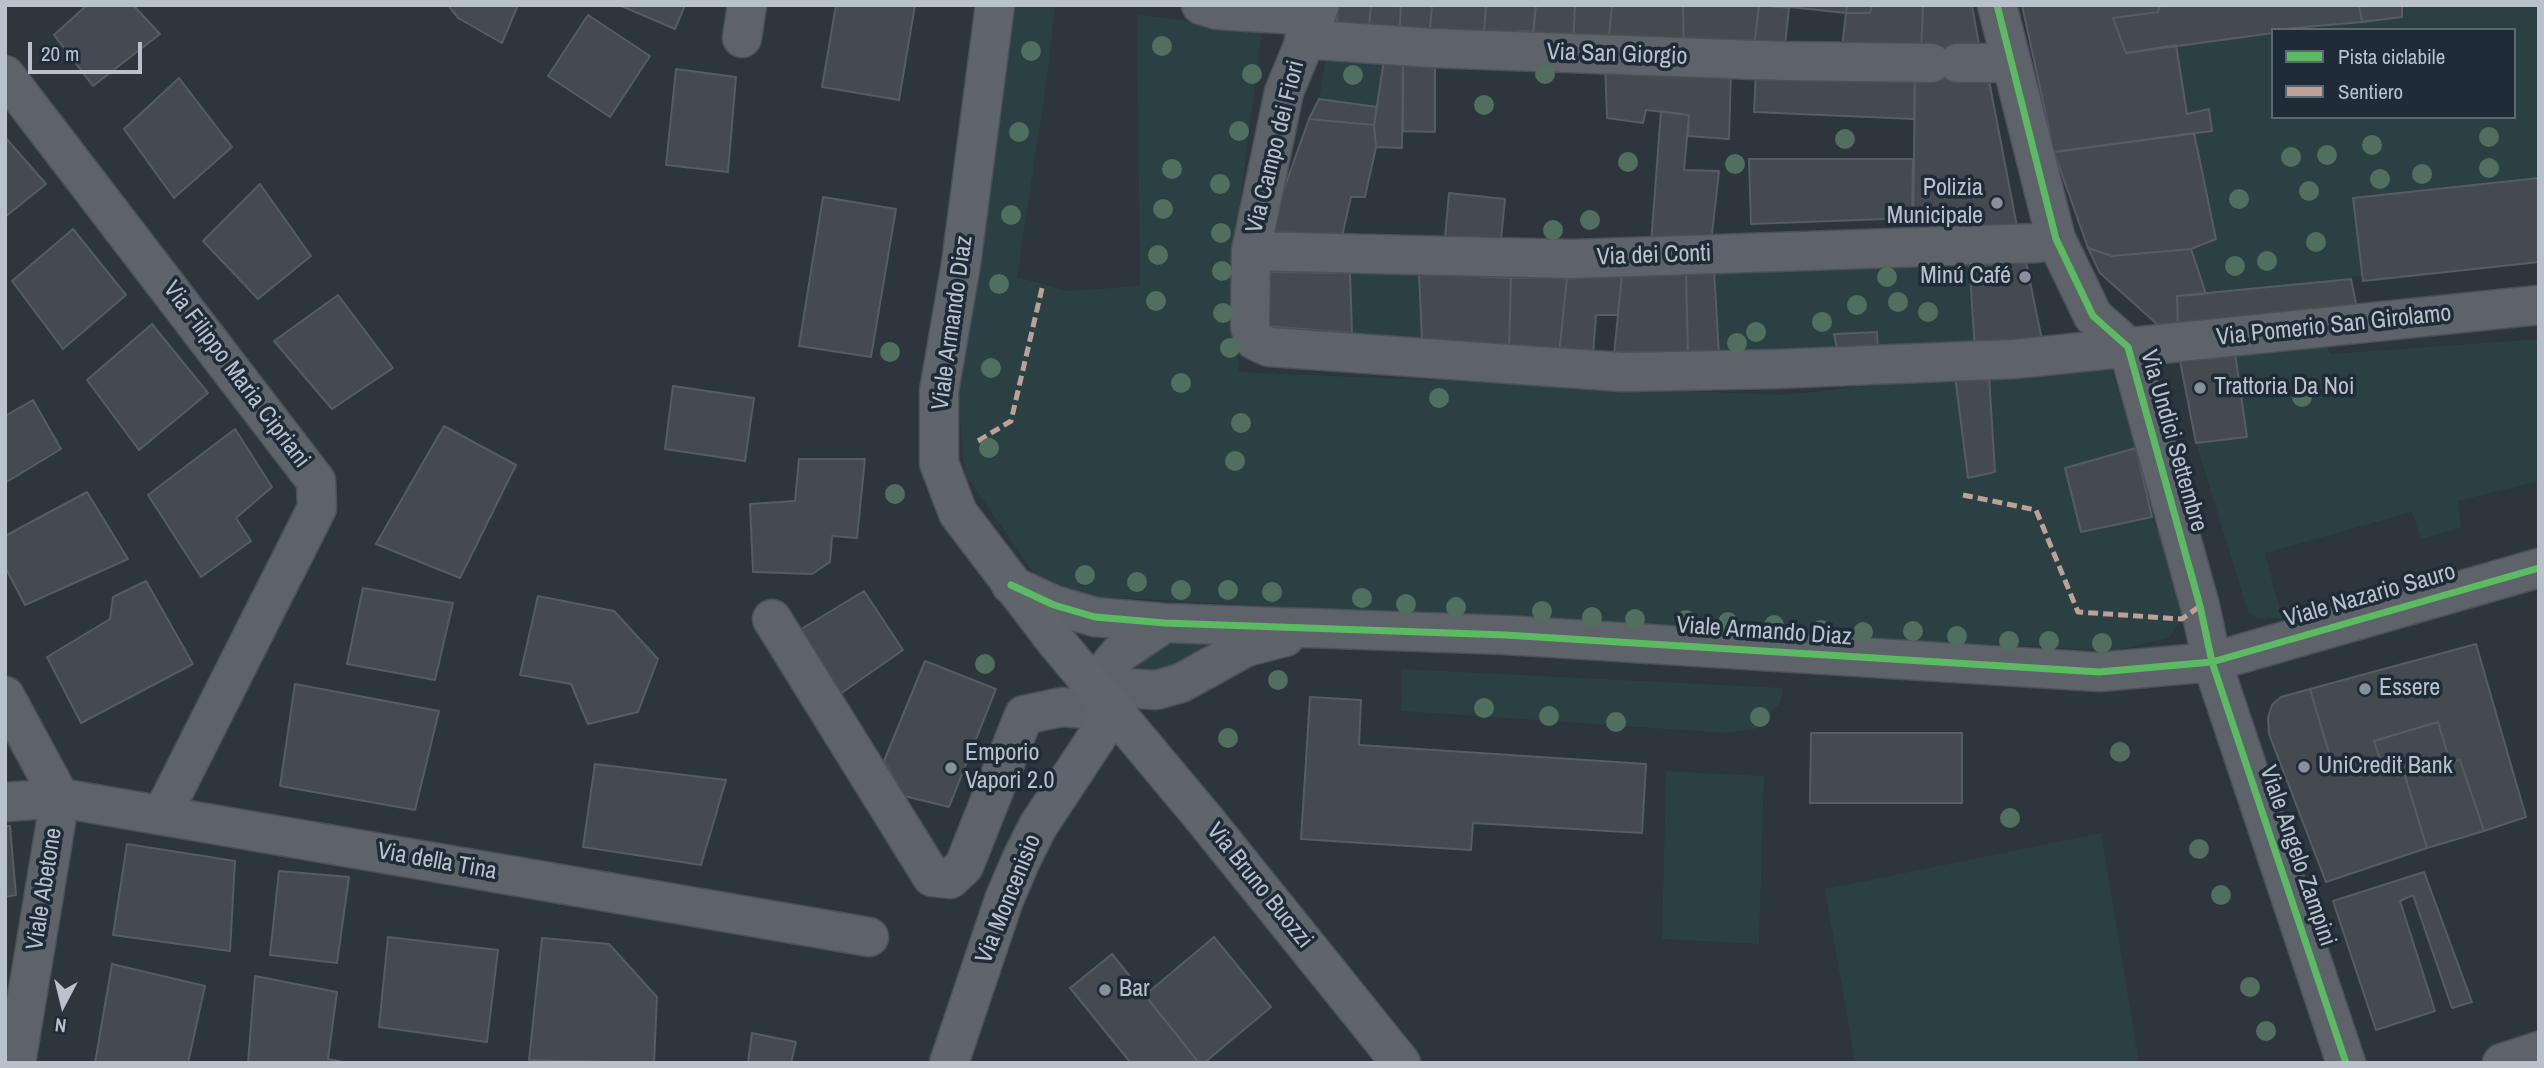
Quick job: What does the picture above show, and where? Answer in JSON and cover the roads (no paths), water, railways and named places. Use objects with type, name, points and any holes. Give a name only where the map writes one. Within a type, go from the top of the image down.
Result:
[{"type":"main road","name":"Viale Armando Diaz","points":[[995,5],[961,264],[939,391],[939,463],[958,513],[1011,585],[1104,699]]},
{"type":"main road","name":"Via Bruno Buozzi","points":[[1104,699],[1401,1063]]},
{"type":"main road","name":"Via Moncenisio","points":[[949,1063],[999,913],[1021,860],[1104,699]]},
{"type":"street","name":"Via San Giorgio","points":[[1201,5],[1217,10],[1313,20],[1444,49],[1784,61],[2011,63]]},
{"type":"street","name":"Via Undici Settembre","points":[[1997,5],[2056,239],[2093,316],[2129,347],[2200,606],[2211,662]]},
{"type":"street","name":"Via Campo dei Fiori","points":[[1313,20],[1284,92],[1251,251],[1250,327],[1254,340],[1269,347],[1622,372],[2001,360],[2129,347]]},
{"type":"street","name":"Via Filippo Maria Cipriani","points":[[5,75],[316,481],[317,508],[162,815]]},
{"type":"street","name":"Via dei Conti","points":[[1251,251],[1572,258],[2038,243],[2056,239]]},
{"type":"street","name":"Via Pomerio San Girolamo","points":[[2129,347],[2539,305]]},
{"type":"street","name":"Viale Nazario Sauro","points":[[2211,662],[2539,568]]},
{"type":"street","name":"Viale Armando Diaz","points":[[1011,585],[1054,605],[1095,617],[1165,624],[1506,635],[2099,672],[2211,662]]},
{"type":"street","points":[[772,619],[932,877],[950,880],[964,866],[1024,715],[1181,683],[1246,648],[1314,630]]},
{"type":"street","points":[[1104,699],[1120,653],[1165,624]]},
{"type":"street","name":"Viale Angelo Zampini","points":[[2211,662],[2346,1063]]},
{"type":"street","points":[[1148,751],[1152,723],[1164,700],[1181,683]]},
{"type":"street","points":[[5,696],[60,798]]},
{"type":"street","name":"Via della Tina","points":[[5,802],[60,798],[869,937]]},
{"type":"street","name":"Viale Abetone","points":[[16,1063],[60,798]]},
{"type":"street","points":[[2502,1063],[2539,1051]]},
{"type":"place","name":"Polizia Municipale","points":[[1997,203]]},
{"type":"place","name":"Minú Café","points":[[2025,277]]},
{"type":"place","name":"Trattoria Da Noi","points":[[2200,388]]},
{"type":"place","name":"Essere","points":[[2365,689]]},
{"type":"place","name":"UniCredit Bank","points":[[2304,767]]},
{"type":"place","name":"Emporio Vapori 2.0","points":[[951,768]]},
{"type":"place","name":"Bar","points":[[1105,990]]}]
